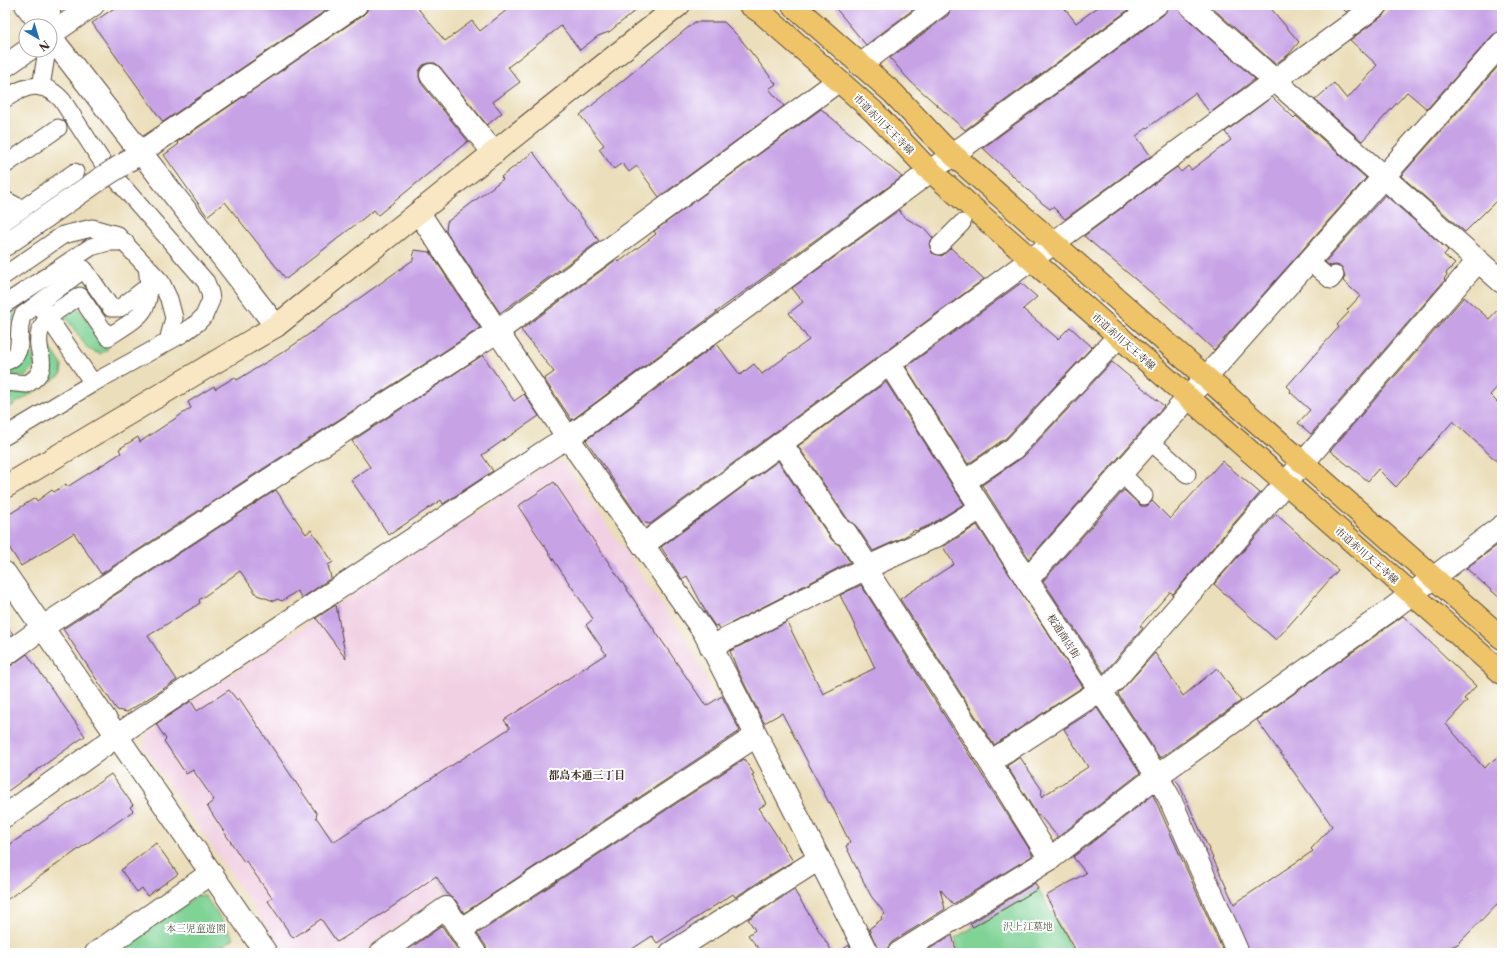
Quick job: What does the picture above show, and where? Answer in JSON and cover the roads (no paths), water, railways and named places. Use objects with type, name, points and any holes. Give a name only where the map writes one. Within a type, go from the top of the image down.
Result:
[{"type":"main road","name":"市道赤川天王寺線","points":[[750,5],[763,14],[873,111],[931,171],[1502,673]]},
{"type":"main road","points":[[793,5],[893,93],[953,155],[1502,638]]},
{"type":"street","points":[[26,5],[36,18]]},
{"type":"street","points":[[58,30],[94,5]]},
{"type":"street","points":[[5,245],[356,5]]},
{"type":"street","points":[[5,487],[276,326],[680,5]]},
{"type":"street","points":[[860,65],[940,5]]},
{"type":"street","points":[[5,816],[116,736],[553,446],[568,438],[1156,5]]},
{"type":"street","points":[[1190,5],[1502,282]]},
{"type":"street","points":[[643,545],[781,443],[892,367],[1031,259],[1377,5]]},
{"type":"street","points":[[1027,580],[1502,43]]},
{"type":"street","points":[[58,46],[276,326]]},
{"type":"street","points":[[5,66],[18,57]]},
{"type":"street","points":[[431,75],[494,153]]},
{"type":"street","points":[[5,655],[43,628],[498,331],[838,80]]},
{"type":"street","points":[[419,213],[568,438],[704,632],[867,953]]},
{"type":"street","points":[[990,762],[1113,682],[1478,261]]},
{"type":"street","points":[[964,482],[1014,448],[1119,336]]},
{"type":"street","name":"桜通商店街","points":[[892,367],[1027,580],[1157,776],[1169,797],[1238,953]]},
{"type":"street","points":[[781,443],[842,533],[846,533],[868,567],[868,573],[990,762],[1050,859]]},
{"type":"street","points":[[711,647],[868,567],[936,536],[981,508]]},
{"type":"street","points":[[899,953],[1050,859],[1157,776],[1412,595],[1502,526]]},
{"type":"street","points":[[5,573],[266,953]]},
{"type":"street","points":[[460,930],[756,736]]},
{"type":"street","points":[[671,953],[819,859]]},
{"type":"street","points":[[96,953],[210,873]]},
{"type":"street","points":[[381,953],[446,908],[475,953]]},
{"type":"lane","points":[[51,18],[52,5]]},
{"type":"lane","points":[[41,87],[46,58]]},
{"type":"lane","points":[[5,99],[26,87],[41,87],[55,92],[62,100],[105,166],[206,282],[211,300],[204,316],[182,334],[92,382],[5,436]]},
{"type":"lane","points":[[5,165],[58,128]]},
{"type":"lane","points":[[5,220],[75,172]]},
{"type":"lane","points":[[5,200],[22,209]]},
{"type":"lane","points":[[939,246],[962,222]]},
{"type":"lane","points":[[5,275],[63,235],[78,230],[92,228],[106,230],[125,242],[161,282],[169,299],[174,318],[168,341]]},
{"type":"lane","points":[[5,304],[91,247],[108,242],[125,242]]},
{"type":"lane","points":[[1309,261],[1331,280],[1335,275]]},
{"type":"lane","points":[[5,382],[27,384],[38,376],[42,361],[39,341],[40,330],[48,318],[80,296],[108,337],[136,319],[147,308],[150,285],[148,266]]},
{"type":"lane","points":[[5,362],[15,356],[19,348],[19,323],[23,315],[84,269],[111,308],[120,308],[150,285]]},
{"type":"lane","points":[[28,289],[92,382]]},
{"type":"lane","points":[[1150,441],[1187,474]]},
{"type":"lane","points":[[1121,473],[1144,496]]},
{"type":"district","name":"都島本通三丁目","points":[[587,775]]},
{"type":"park label","name":"沢上江墓地","points":[[1028,926]]},
{"type":"park label","name":"本三児童遊園","points":[[196,928]]}]
